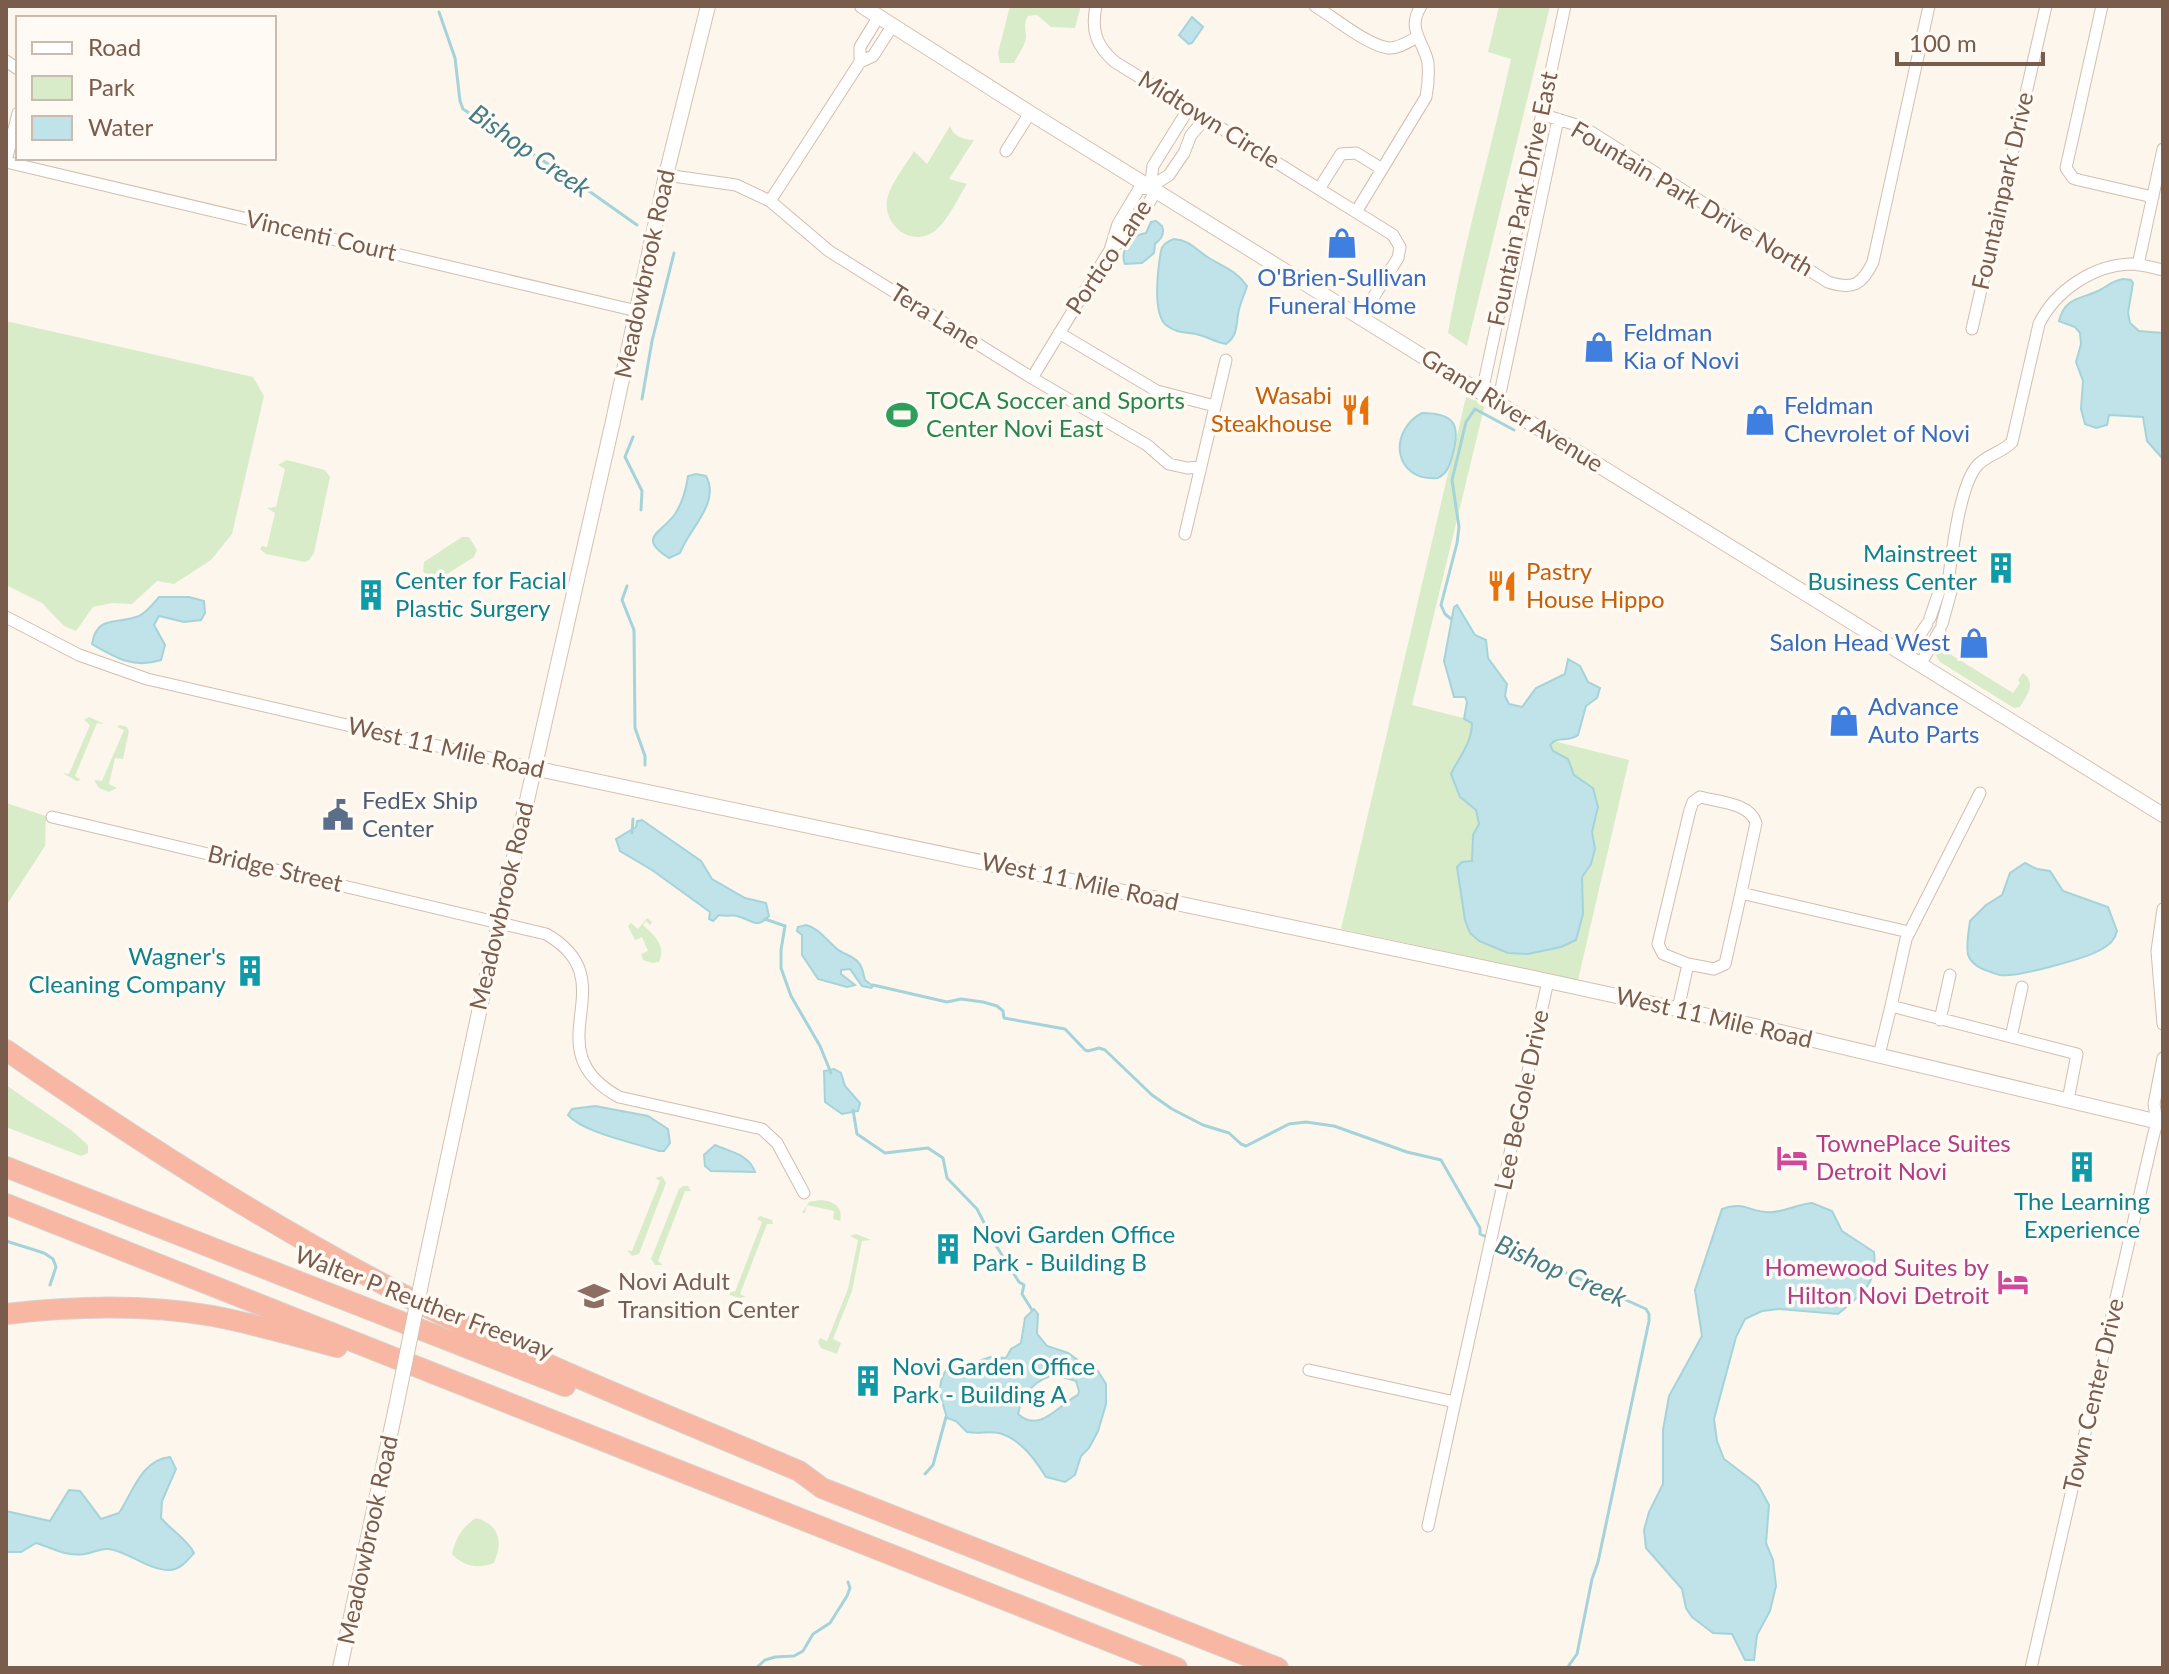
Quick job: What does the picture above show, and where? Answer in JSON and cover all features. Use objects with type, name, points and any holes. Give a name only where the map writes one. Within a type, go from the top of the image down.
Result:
[{"type":"highway","points":[[6,1050],[184,1170],[378,1281],[550,1366],[799,1471],[822,1488],[1278,1668]]},
{"type":"highway","name":"Walter P Reuther Freeway","points":[[6,1167],[822,1488]]},
{"type":"highway","points":[[6,1204],[1177,1668]]},
{"type":"highway","points":[[6,1314],[93,1307],[210,1316],[411,1365]]},
{"type":"street","name":"Meadowbrook Road","points":[[340,1668],[499,921],[666,175],[708,6]]},
{"type":"street","name":"Grand River Avenue","points":[[862,6],[1145,188],[1361,317],[2163,815]]},
{"type":"street","name":"Midtown Circle","points":[[1096,6],[1096,38],[1105,54],[1189,108],[1204,122],[1393,235],[1400,247],[1398,258],[1361,317]]},
{"type":"street","points":[[1315,6],[1388,48],[1398,47],[1417,37]]},
{"type":"street","points":[[1356,212],[1426,97],[1429,77],[1427,59],[1415,30],[1421,6]]},
{"type":"street","name":"Fountain Park Drive East","points":[[1482,392],[1565,6]]},
{"type":"street","name":"Fountain Park Drive North","points":[[1541,114],[1583,127],[1828,282],[1843,287],[1856,285],[1873,262],[1927,6]]},
{"type":"street","name":"Fountainpark Drive","points":[[1972,329],[2046,6]]},
{"type":"street","points":[[2102,6],[2066,168],[2073,178],[2153,197]]},
{"type":"street","points":[[860,62],[860,47],[879,16]]},
{"type":"street","points":[[770,201],[860,62],[873,56],[893,25]]},
{"type":"street","name":"Portico Lane","points":[[1032,378],[1110,250],[1130,233],[1145,210],[1153,196],[1145,188],[1153,166],[1189,108]]},
{"type":"street","points":[[1006,151],[1030,113]]},
{"type":"street","name":"Fountain Park Drive East","points":[[1498,403],[1558,119]]},
{"type":"street","points":[[6,161],[16,121]]},
{"type":"street","points":[[1145,188],[1169,175],[1184,153],[1191,135],[1204,122]]},
{"type":"street","points":[[1167,143],[1184,153]]},
{"type":"street","points":[[2138,265],[2163,149]]},
{"type":"street","points":[[1319,189],[1341,154],[1356,153],[1382,169]]},
{"type":"street","name":"Vincenti Court","points":[[6,161],[637,311]]},
{"type":"street","name":"Tera Lane","points":[[666,175],[729,184],[770,201],[829,251],[1032,378],[1147,445],[1169,464],[1201,467]]},
{"type":"street","points":[[1920,665],[1941,627],[1952,588],[1948,583],[1956,527],[1971,475],[1980,463],[2012,442],[2039,324],[2046,311],[2056,297],[2108,268],[2138,265],[2163,270]]},
{"type":"street","points":[[1059,333],[1157,391],[1215,406]]},
{"type":"street","points":[[1185,534],[1226,360]]},
{"type":"street","points":[[1906,656],[1928,621],[1941,586],[1948,583]]},
{"type":"street","name":"West 11 Mile Road","points":[[6,617],[79,655],[131,674],[533,768],[1678,1009],[2161,1120]]},
{"type":"street","points":[[1879,1055],[1909,932],[1980,793]]},
{"type":"street","points":[[1700,797],[1746,809],[1754,815],[1756,823],[1741,893],[1725,964],[1714,969],[1688,964],[1663,954],[1658,944],[1690,810],[1693,802],[1700,797]]},
{"type":"street","name":"Bridge Street","points":[[52,817],[546,934],[559,942],[577,964],[584,996],[578,1034],[579,1051],[585,1068],[599,1085],[619,1097],[762,1129],[777,1143],[804,1193]]},
{"type":"street","points":[[1741,893],[1909,932]]},
{"type":"street","points":[[2163,909],[2157,951],[2163,1024]]},
{"type":"street","points":[[1678,1009],[1688,964]]},
{"type":"street","points":[[1940,1020],[1950,975]]},
{"type":"street","name":"Lee BeGole Drive","points":[[1428,1526],[1548,981]]},
{"type":"street","points":[[2011,1037],[2022,987]]},
{"type":"street","points":[[1891,1006],[2077,1054],[2068,1100]]},
{"type":"street","name":"Town Center Drive","points":[[2031,1668],[2161,1120],[2154,1104],[2163,1058]]},
{"type":"street","points":[[1309,1370],[1455,1402]]},
{"type":"green space","points":[[1010,6],[1081,6],[1075,28],[1051,27],[1037,15],[1028,16],[1026,40],[1014,63],[1000,63],[998,53]]},
{"type":"green space","points":[[1499,6],[1550,6],[1467,346],[1448,333],[1511,59],[1488,52]]},
{"type":"green space","points":[[950,126],[959,137],[974,140],[949,179],[967,184],[936,230],[918,237],[909,236],[901,232],[890,218],[887,210],[889,194],[914,151],[927,164]]},
{"type":"green space","points":[[6,321],[253,377],[264,396],[232,534],[211,560],[174,584],[157,581],[132,604],[112,603],[93,607],[76,631],[64,626],[42,603],[6,585]]},
{"type":"green space","points":[[1466,397],[1485,404],[1412,705],[1629,760],[1578,980],[1341,929]]},
{"type":"green space","points":[[287,460],[325,470],[330,477],[314,553],[305,562],[266,554],[260,549],[267,547],[275,513],[267,508],[276,507],[285,469],[278,465]]},
{"type":"green space","points":[[462,537],[469,537],[477,550],[474,557],[439,579],[428,578],[423,571],[424,562]]},
{"type":"green space","points":[[1937,646],[2013,693],[2023,673],[2030,685],[2020,707],[2014,708],[1940,662],[1935,654]]},
{"type":"green space","points":[[89,717],[104,724],[97,723],[75,776],[81,780],[76,781],[63,773],[69,774],[90,725],[84,720]]},
{"type":"green space","points":[[120,725],[129,731],[123,759],[115,758],[109,784],[117,788],[109,792],[99,788],[94,780],[102,781],[124,730],[117,727]]},
{"type":"green space","points":[[6,803],[46,816],[45,846],[6,906]]},
{"type":"green space","points":[[647,918],[652,922],[650,925],[646,921],[643,925],[660,946],[659,962],[643,960],[641,954],[648,951],[642,937],[635,940],[628,926],[631,923],[638,929]]},
{"type":"green space","points":[[6,1085],[71,1130],[88,1145],[88,1153],[81,1156],[6,1127]]},
{"type":"green space","points":[[662,1176],[666,1183],[639,1254],[632,1256],[627,1250],[632,1251],[660,1181],[655,1178]]},
{"type":"green space","points":[[688,1186],[691,1191],[685,1191],[658,1261],[663,1265],[655,1265],[651,1259],[679,1189]]},
{"type":"green space","points":[[821,1200],[833,1203],[839,1208],[840,1221],[833,1219],[834,1211],[807,1205]]},
{"type":"green space","points":[[760,1216],[772,1220],[773,1224],[767,1224],[740,1294],[746,1297],[739,1298],[730,1295],[729,1290],[735,1292],[762,1222],[757,1219]]},
{"type":"green space","points":[[856,1234],[871,1240],[862,1241],[852,1291],[833,1339],[841,1343],[837,1354],[821,1348],[818,1342],[820,1338],[827,1341],[848,1289],[858,1240],[850,1236]]},
{"type":"green space","points":[[476,1518],[490,1525],[497,1535],[499,1541],[494,1563],[472,1566],[452,1554],[460,1533]]},
{"type":"water","points":[[1192,17],[1203,27],[1189,44],[1179,35]]},
{"type":"water","points":[[1156,221],[1163,231],[1155,244],[1154,253],[1142,263],[1125,264],[1124,254],[1128,244],[1146,233],[1151,222]]},
{"type":"water","points":[[1174,239],[1189,244],[1230,270],[1247,286],[1235,332],[1226,344],[1173,330],[1162,319],[1157,290],[1160,259],[1163,246]]},
{"type":"water","points":[[2123,279],[2133,283],[2128,313],[2130,323],[2139,331],[2163,333],[2163,459],[2147,441],[2143,417],[2109,415],[2107,425],[2096,428],[2085,424],[2081,409],[2083,381],[2076,362],[2081,344],[2080,333],[2075,327],[2059,321],[2070,303]]},
{"type":"water","points":[[1422,413],[1449,419],[1455,429],[1455,446],[1450,464],[1438,478],[1412,472],[1400,454],[1404,432],[1411,421]]},
{"type":"water","points":[[688,476],[706,476],[710,486],[706,506],[680,553],[669,558],[659,551],[653,540],[678,509]]},
{"type":"water","points":[[159,597],[189,597],[204,601],[205,613],[201,620],[184,622],[159,616],[154,625],[165,645],[161,660],[134,663],[117,658],[92,644],[98,628],[103,624],[139,616]]},
{"type":"water","points":[[1457,605],[1475,635],[1486,640],[1488,658],[1507,684],[1505,696],[1509,704],[1522,707],[1536,688],[1565,674],[1568,659],[1580,666],[1588,682],[1600,688],[1597,698],[1586,706],[1578,735],[1556,740],[1550,745],[1553,751],[1568,759],[1574,775],[1593,788],[1598,807],[1592,832],[1595,849],[1591,864],[1582,877],[1583,914],[1576,940],[1561,947],[1528,954],[1508,953],[1479,941],[1470,933],[1465,920],[1457,867],[1462,862],[1472,861],[1473,835],[1479,824],[1476,810],[1460,797],[1451,774],[1467,743],[1472,723],[1464,719],[1465,697],[1454,697],[1444,661],[1454,607]]},
{"type":"water","points":[[642,820],[701,861],[712,879],[745,898],[766,903],[769,916],[758,923],[735,916],[719,915],[713,921],[709,919],[710,912],[620,851],[616,839]]},
{"type":"water","points":[[2025,863],[2050,871],[2063,891],[2108,907],[2117,931],[2112,942],[2082,957],[2008,975],[2000,975],[1975,964],[1967,949],[1970,921],[2002,895],[2010,873]]},
{"type":"water","points":[[806,925],[856,960],[865,980],[873,986],[862,986],[850,969],[841,970],[841,974],[855,985],[847,987],[818,979],[802,955],[802,935],[797,931],[798,927]]},
{"type":"water","points":[[834,1069],[841,1073],[845,1086],[860,1103],[858,1111],[842,1114],[825,1102],[824,1071]]},
{"type":"water","points":[[595,1106],[648,1116],[668,1129],[670,1143],[664,1151],[659,1151],[597,1132],[568,1115],[572,1109]]},
{"type":"water","points":[[715,1145],[744,1157],[755,1172],[711,1171],[705,1166],[704,1155]]},
{"type":"water","points":[[1812,1203],[1832,1211],[1842,1231],[1874,1252],[1875,1263],[1866,1288],[1838,1314],[1779,1309],[1762,1311],[1745,1319],[1736,1337],[1714,1419],[1717,1441],[1724,1459],[1758,1485],[1769,1505],[1766,1543],[1773,1560],[1776,1586],[1770,1611],[1757,1635],[1754,1660],[1745,1660],[1732,1634],[1713,1633],[1692,1617],[1686,1608],[1682,1589],[1646,1548],[1644,1530],[1663,1484],[1663,1430],[1669,1396],[1702,1336],[1695,1290],[1722,1209],[1737,1206],[1773,1212]]},
{"type":"water","points":[[1034,1309],[1038,1314],[1037,1334],[1047,1346],[1096,1368],[1106,1384],[1106,1404],[1098,1431],[1081,1456],[1075,1475],[1065,1482],[1046,1477],[1027,1451],[1007,1436],[995,1432],[967,1432],[956,1421],[947,1418],[941,1399],[941,1380],[948,1368],[990,1357],[1006,1358],[1011,1349],[1021,1343],[1025,1318]],"holes":[[[1056,1375],[1076,1381],[1078,1395],[1049,1416],[1034,1421],[1018,1414],[1036,1383]]]},
{"type":"water","points":[[170,1457],[176,1469],[162,1501],[161,1518],[194,1553],[180,1567],[161,1569],[109,1549],[72,1554],[36,1543],[21,1552],[6,1552],[6,1511],[50,1521],[69,1490],[80,1491],[101,1519],[119,1513],[145,1470],[160,1459]]},
{"type":"waterway","name":"Bishop Creek","points":[[439,12],[455,58],[463,109],[637,225]]},
{"type":"waterway","name":"Bishop Creek","points":[[642,399],[652,341],[674,253]]},
{"type":"waterway","points":[[1451,619],[1441,605],[1457,543],[1459,527],[1452,480],[1466,422],[1475,409],[1514,430]]},
{"type":"waterway","name":"Bishop Creek","points":[[633,437],[625,457],[642,491],[641,510]]},
{"type":"waterway","name":"Bishop Creek","points":[[627,586],[622,600],[634,630],[635,728],[645,765]]},
{"type":"waterway","name":"Bishop Creek","points":[[632,833],[633,819]]},
{"type":"waterway","points":[[765,919],[785,926],[781,968],[791,996],[820,1046],[831,1073]]},
{"type":"waterway","name":"Bishop Creek","points":[[873,985],[947,1002],[961,999],[983,1002],[997,1006],[1003,1011],[1004,1018],[1065,1029],[1085,1050],[1105,1050],[1152,1095],[1172,1109],[1203,1125],[1229,1133],[1246,1146],[1289,1124],[1306,1122],[1334,1126],[1407,1152],[1441,1160],[1480,1228],[1480,1234],[1646,1309],[1649,1321],[1598,1562],[1577,1654],[1567,1668]]},
{"type":"waterway","points":[[853,1110],[857,1134],[885,1153],[928,1148],[943,1158],[947,1178],[977,1209],[995,1244],[1024,1285],[1022,1294],[1032,1310]]},
{"type":"waterway","points":[[6,1241],[53,1259],[56,1267],[50,1285]]},
{"type":"waterway","points":[[925,1474],[933,1465],[946,1417]]},
{"type":"waterway","points":[[756,1668],[765,1660],[794,1656],[803,1651],[813,1634],[830,1623],[847,1596],[850,1588],[848,1582]]},
{"type":"place","name":"O'Brien-Sullivan Funeral Home","points":[[1342,243]]},
{"type":"place","name":"Feldman Kia of Novi","points":[[1599,347]]},
{"type":"place","name":"Wasabi Steakhouse","points":[[1356,410]]},
{"type":"place","name":"TOCA Soccer and Sports Center Novi East","points":[[902,415]]},
{"type":"place","name":"Feldman Chevrolet of Novi","points":[[1760,420]]},
{"type":"place","name":"Mainstreet Business Center","points":[[2001,568]]},
{"type":"place","name":"Pastry House Hippo","points":[[1502,586]]},
{"type":"place","name":"Center for Facial Plastic Surgery","points":[[371,595]]},
{"type":"place","name":"Salon Head West","points":[[1974,643]]},
{"type":"place","name":"Advance Auto Parts","points":[[1844,721]]},
{"type":"place","name":"FedEx Ship Center","points":[[338,815]]},
{"type":"place","name":"Wagner's Cleaning Company","points":[[250,971]]},
{"type":"place","name":"TownePlace Suites Detroit Novi","points":[[1792,1158]]},
{"type":"place","name":"The Learning Experience","points":[[2082,1167]]},
{"type":"place","name":"Novi Garden Office Park - Building B","points":[[948,1249]]},
{"type":"place","name":"Homewood Suites by Hilton Novi Detroit","points":[[2013,1282]]},
{"type":"place","name":"Novi Adult Transition Center","points":[[594,1296]]},
{"type":"place","name":"Novi Garden Office Park - Building A","points":[[868,1381]]}]
